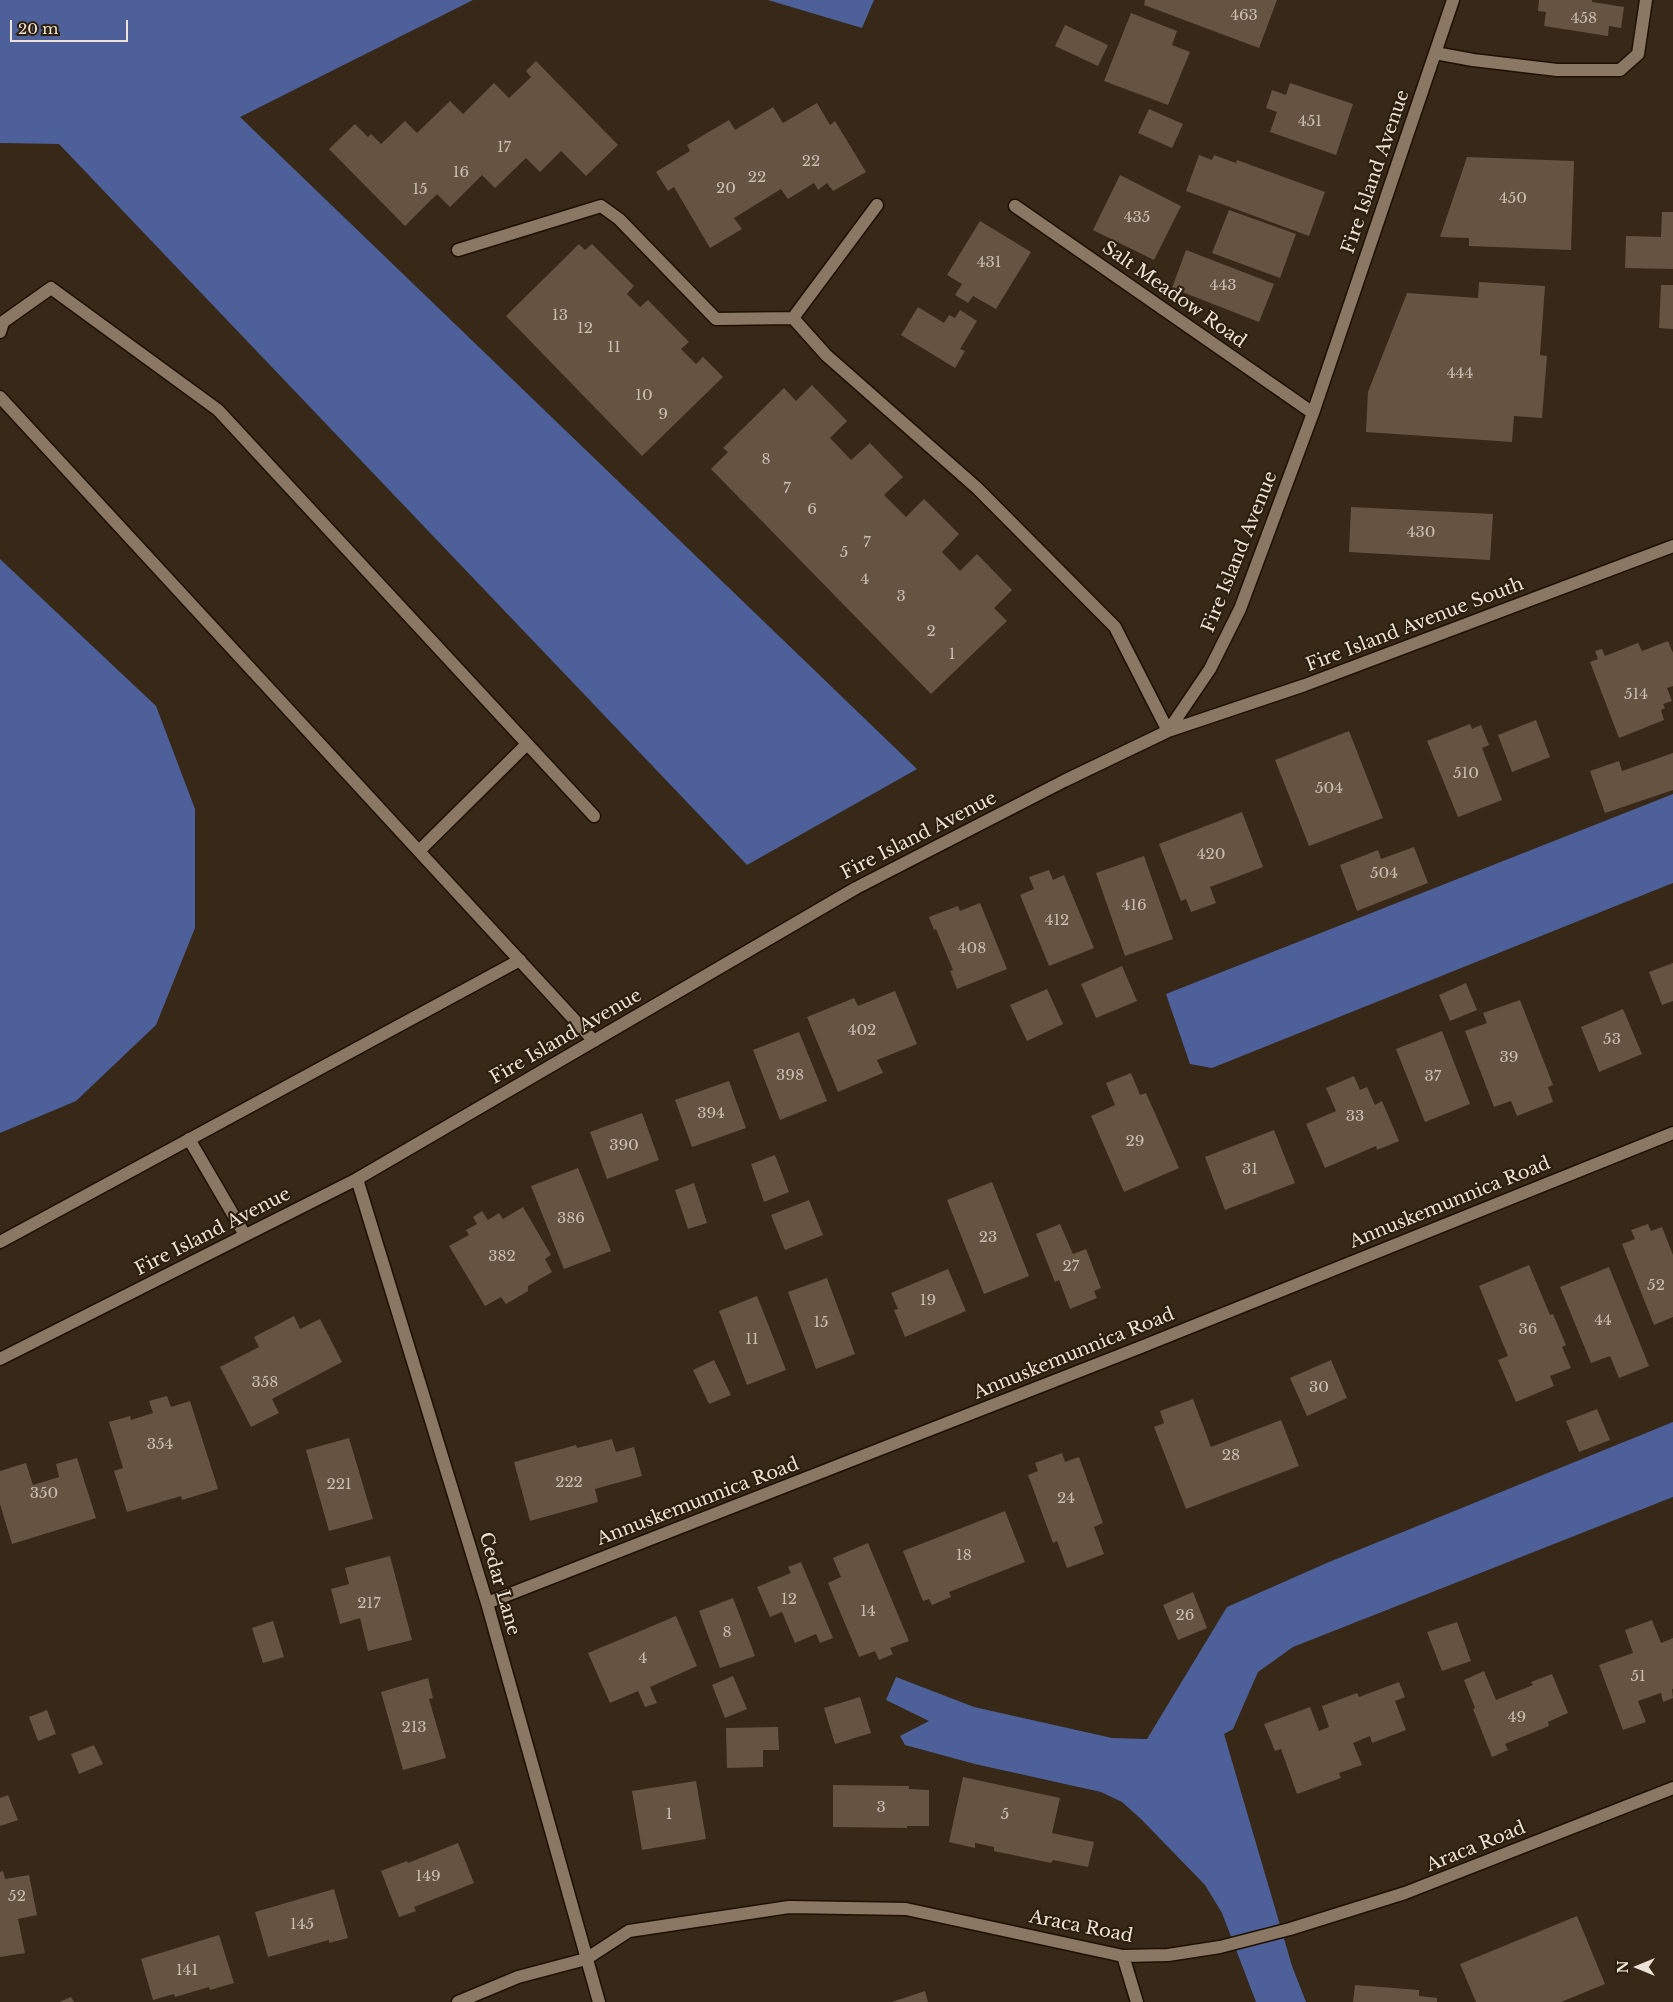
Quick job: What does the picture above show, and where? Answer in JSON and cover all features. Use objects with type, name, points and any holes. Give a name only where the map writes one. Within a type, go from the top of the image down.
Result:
[{"type":"street","name":"Fire Island Avenue","points":[[0,1359],[357,1179],[856,888],[1064,781],[1168,731],[1210,669],[1240,608],[1313,413],[1453,0]]},
{"type":"street","points":[[1435,53],[1474,60],[1557,70],[1620,70],[1638,54],[1646,0]]},
{"type":"street","points":[[793,318],[877,205]]},
{"type":"street","points":[[458,250],[601,206],[619,219],[716,319],[793,318],[826,355],[977,488],[1115,627],[1168,731]]},
{"type":"street","name":"Salt Meadow Road","points":[[1015,206],[1313,413]]},
{"type":"street","points":[[0,332],[3,322],[51,288],[218,410],[594,816]]},
{"type":"street","points":[[0,397],[594,1041]]},
{"type":"street","name":"Fire Island Avenue South","points":[[1168,731],[1314,682],[1673,546]]},
{"type":"street","points":[[419,851],[527,744]]},
{"type":"street","points":[[0,1242],[520,960]]},
{"type":"street","name":"Annuskemunnica Road","points":[[487,1603],[1141,1347],[1673,1133]]},
{"type":"street","points":[[189,1140],[246,1235]]},
{"type":"street","name":"Cedar Lane","points":[[357,1179],[487,1603],[599,2002]]},
{"type":"street","name":"Araca Road","points":[[458,2002],[518,1977],[586,1959],[629,1931],[789,1907],[906,1909],[1123,1956],[1168,1955],[1220,1947],[1290,1929],[1405,1893],[1673,1788]]},
{"type":"street","points":[[1123,1956],[1137,2002]]},
{"type":"water","points":[[0,0],[473,0],[240,117],[917,769],[747,865],[59,144],[0,143]]},
{"type":"water","points":[[768,0],[874,0],[862,28]]},
{"type":"water","points":[[0,559],[156,706],[195,809],[195,928],[156,1025],[76,1101],[0,1133]]},
{"type":"water","points":[[1673,794],[1673,883],[1212,1068],[1190,1064],[1166,994]]},
{"type":"water","points":[[1673,1422],[1673,1497],[1293,1647],[1258,1672],[1233,1729],[1224,1734],[1292,1966],[1306,2002],[1256,2002],[1222,1913],[1205,1885],[1122,1802],[1101,1792],[975,1764],[905,1745],[900,1736],[929,1721],[886,1700],[896,1677],[974,1707],[1112,1738],[1147,1739],[1227,1607],[1329,1562]]},
{"type":"building","points":[[1145,0],[1277,0],[1259,48],[1144,5]]},
{"type":"building","points":[[1539,0],[1592,0],[1592,2],[1624,7],[1621,28],[1609,26],[1608,36],[1544,26],[1546,12],[1538,11]]},
{"type":"building","points":[[1131,13],[1177,31],[1172,45],[1190,52],[1168,105],[1104,81]]},
{"type":"building","points":[[1065,25],[1108,45],[1098,66],[1055,46]]},
{"type":"building","points":[[536,61],[618,145],[586,176],[561,151],[540,172],[526,158],[495,188],[482,175],[450,207],[437,194],[405,226],[329,149],[355,124],[368,137],[371,134],[381,144],[405,121],[417,133],[450,101],[463,114],[494,83],[509,98],[531,77],[526,71]]},
{"type":"building","points":[[1290,83],[1353,104],[1336,155],[1270,132],[1277,112],[1266,108],[1272,90],[1286,95]]},
{"type":"building","points":[[817,103],[830,125],[835,121],[866,172],[833,191],[827,183],[818,190],[814,183],[788,199],[781,189],[734,218],[742,229],[710,248],[674,187],[668,191],[656,172],[690,151],[687,145],[729,120],[735,130],[773,107],[783,123]]},
{"type":"building","points":[[1149,109],[1183,124],[1172,148],[1138,133]]},
{"type":"building","points":[[1199,155],[1212,160],[1214,155],[1236,163],[1237,160],[1325,192],[1309,236],[1186,191]]},
{"type":"building","points":[[1467,157],[1574,161],[1571,250],[1469,246],[1469,238],[1440,237]]},
{"type":"building","points":[[1120,175],[1181,206],[1154,260],[1093,230]]},
{"type":"building","points":[[1229,210],[1296,234],[1280,278],[1212,253]]},
{"type":"building","points":[[1662,212],[1673,212],[1673,269],[1625,268],[1626,236],[1661,237]]},
{"type":"building","points":[[980,221],[1031,252],[996,309],[973,296],[968,303],[955,295],[962,284],[947,275]]},
{"type":"building","points":[[579,244],[585,250],[592,244],[634,286],[627,294],[640,307],[648,300],[689,342],[681,349],[696,364],[703,357],[723,377],[642,456],[506,316]]},
{"type":"building","points":[[1186,250],[1274,284],[1259,322],[1172,288]]},
{"type":"building","points":[[1479,282],[1545,286],[1540,355],[1547,356],[1542,418],[1514,416],[1512,442],[1366,432],[1368,392],[1407,293],[1478,298]]},
{"type":"building","points":[[1661,285],[1673,285],[1673,329],[1659,328]]},
{"type":"building","points":[[918,307],[944,323],[949,315],[955,318],[960,310],[977,321],[960,349],[965,351],[955,368],[901,335]]},
{"type":"building","points":[[812,385],[847,421],[830,438],[851,460],[870,443],[903,477],[884,495],[906,517],[924,499],[959,534],[942,552],[960,571],[977,554],[1012,590],[994,608],[1007,621],[931,694],[711,469],[728,452],[723,448],[784,388],[796,401]]},
{"type":"building","points":[[1351,507],[1493,514],[1490,560],[1349,552]]},
{"type":"building","points":[[1668,641],[1673,653],[1673,686],[1667,688],[1672,701],[1663,704],[1665,708],[1661,710],[1664,720],[1619,738],[1590,662],[1598,659],[1595,651],[1602,649],[1605,656],[1638,643],[1642,651]]},
{"type":"building","points":[[1536,720],[1550,757],[1512,772],[1498,735]]},
{"type":"building","points":[[1470,724],[1472,729],[1481,725],[1489,745],[1482,748],[1502,800],[1458,817],[1427,741]]},
{"type":"building","points":[[1349,731],[1383,818],[1309,846],[1275,760]]},
{"type":"building","points":[[1673,753],[1673,790],[1605,813],[1590,771],[1619,761],[1622,771]]},
{"type":"building","points":[[1242,812],[1263,867],[1210,887],[1216,903],[1191,912],[1186,899],[1181,901],[1159,844]]},
{"type":"building","points":[[1414,847],[1428,883],[1357,911],[1340,865],[1378,850],[1381,859]]},
{"type":"building","points":[[1144,856],[1173,939],[1125,956],[1096,873]]},
{"type":"building","points":[[1049,870],[1053,880],[1064,875],[1094,948],[1049,966],[1020,895],[1034,889],[1029,877]]},
{"type":"building","points":[[980,903],[1007,969],[957,989],[950,971],[953,970],[929,917],[958,906],[960,911]]},
{"type":"building","points":[[1673,963],[1673,1001],[1662,1005],[1649,972]]},
{"type":"building","points":[[1122,966],[1137,1001],[1096,1018],[1081,984]]},
{"type":"building","points":[[1466,983],[1477,1010],[1450,1021],[1439,995]]},
{"type":"building","points":[[1047,989],[1063,1024],[1027,1041],[1010,1005]]},
{"type":"building","points":[[895,991],[917,1044],[877,1060],[883,1073],[838,1092],[807,1017],[854,998],[858,1006]]},
{"type":"building","points":[[1520,1000],[1553,1085],[1548,1087],[1553,1102],[1517,1116],[1511,1101],[1494,1107],[1465,1031],[1487,1023],[1483,1013]]},
{"type":"building","points":[[1623,1009],[1642,1054],[1599,1072],[1581,1027]]},
{"type":"building","points":[[1442,1031],[1470,1104],[1425,1122],[1396,1049]]},
{"type":"building","points":[[799,1032],[827,1101],[780,1120],[753,1050]]},
{"type":"building","points":[[1131,1073],[1140,1095],[1146,1093],[1179,1168],[1124,1192],[1091,1116],[1115,1105],[1106,1083]]},
{"type":"building","points":[[1354,1076],[1360,1090],[1367,1087],[1375,1105],[1382,1101],[1399,1141],[1377,1150],[1376,1146],[1325,1168],[1306,1124],[1336,1111],[1326,1088]]},
{"type":"building","points":[[729,1081],[746,1128],[692,1147],[675,1100]]},
{"type":"building","points":[[642,1113],[659,1160],[607,1179],[590,1132]]},
{"type":"building","points":[[1274,1130],[1295,1183],[1225,1210],[1205,1157]]},
{"type":"building","points":[[775,1155],[789,1192],[764,1202],[751,1164]]},
{"type":"building","points":[[578,1168],[611,1251],[564,1269],[531,1186]]},
{"type":"building","points":[[992,1182],[1029,1276],[984,1294],[947,1200]]},
{"type":"building","points":[[694,1183],[707,1223],[688,1229],[675,1190]]},
{"type":"building","points":[[809,1200],[823,1235],[785,1250],[771,1215]]},
{"type":"building","points":[[523,1207],[551,1255],[545,1259],[552,1272],[528,1286],[528,1291],[506,1304],[501,1297],[485,1306],[449,1246],[469,1235],[466,1230],[477,1224],[473,1217],[482,1211],[488,1220],[499,1213],[503,1219]]},
{"type":"building","points":[[1060,1224],[1073,1254],[1086,1249],[1101,1288],[1094,1291],[1097,1298],[1070,1309],[1059,1280],[1055,1282],[1036,1234]]},
{"type":"building","points":[[1648,1224],[1651,1231],[1662,1227],[1673,1255],[1673,1317],[1654,1325],[1622,1244],[1635,1239],[1631,1230]]},
{"type":"building","points":[[1529,1265],[1550,1315],[1553,1314],[1566,1345],[1562,1347],[1571,1368],[1550,1376],[1554,1386],[1516,1402],[1498,1360],[1508,1356],[1479,1286]]},
{"type":"building","points":[[1609,1267],[1649,1366],[1619,1378],[1610,1356],[1591,1363],[1560,1287]]},
{"type":"building","points":[[948,1269],[966,1311],[905,1337],[894,1310],[898,1309],[891,1293]]},
{"type":"building","points":[[827,1278],[855,1354],[816,1369],[788,1292]]},
{"type":"building","points":[[757,1296],[786,1370],[747,1385],[719,1311]]},
{"type":"building","points":[[294,1316],[300,1329],[320,1319],[342,1362],[272,1399],[279,1413],[251,1427],[220,1367],[259,1347],[254,1337]]},
{"type":"building","points":[[714,1360],[731,1395],[709,1404],[693,1370]]},
{"type":"building","points":[[1331,1360],[1347,1398],[1307,1416],[1290,1378]]},
{"type":"building","points":[[167,1396],[171,1407],[190,1401],[218,1489],[182,1500],[181,1496],[127,1512],[114,1471],[123,1468],[109,1422],[130,1416],[131,1420],[153,1413],[149,1401]]},
{"type":"building","points":[[1193,1399],[1211,1447],[1281,1420],[1299,1466],[1186,1509],[1154,1427],[1164,1423],[1160,1411]]},
{"type":"building","points":[[1597,1409],[1610,1440],[1579,1452],[1566,1421]]},
{"type":"building","points":[[349,1438],[373,1519],[329,1531],[306,1450]]},
{"type":"building","points":[[612,1439],[616,1452],[634,1447],[642,1476],[595,1489],[598,1502],[530,1521],[514,1462],[576,1445],[577,1448]]},
{"type":"building","points":[[1062,1453],[1065,1462],[1079,1457],[1103,1523],[1094,1527],[1104,1554],[1067,1568],[1057,1541],[1053,1543],[1028,1475],[1038,1471],[1035,1463]]},
{"type":"building","points":[[77,1458],[96,1518],[12,1544],[0,1504],[0,1471],[26,1463],[33,1485],[59,1477],[56,1464]]},
{"type":"building","points":[[1005,1511],[1025,1562],[949,1592],[951,1597],[932,1605],[929,1599],[923,1601],[903,1551]]},
{"type":"building","points":[[868,1543],[909,1641],[890,1648],[893,1654],[879,1660],[875,1651],[859,1657],[828,1583],[841,1577],[833,1558]]},
{"type":"building","points":[[390,1556],[412,1640],[368,1651],[360,1618],[340,1624],[331,1589],[349,1584],[345,1568]]},
{"type":"building","points":[[801,1562],[833,1638],[820,1643],[816,1634],[795,1643],[782,1612],[770,1617],[757,1587],[791,1573],[788,1567]]},
{"type":"building","points":[[1193,1592],[1207,1628],[1178,1640],[1163,1605]]},
{"type":"building","points":[[733,1598],[755,1656],[720,1668],[699,1611]]},
{"type":"building","points":[[676,1616],[697,1666],[650,1687],[657,1703],[645,1707],[638,1691],[610,1703],[588,1653]]},
{"type":"building","points":[[1652,1620],[1661,1643],[1673,1638],[1673,1698],[1663,1702],[1661,1693],[1638,1701],[1646,1722],[1623,1730],[1599,1665],[1633,1653],[1625,1630]]},
{"type":"building","points":[[273,1621],[284,1657],[263,1663],[252,1628]]},
{"type":"building","points":[[1457,1622],[1471,1661],[1442,1671],[1427,1632]]},
{"type":"building","points":[[1484,1671],[1496,1700],[1533,1685],[1531,1682],[1552,1674],[1568,1713],[1548,1722],[1549,1726],[1505,1744],[1508,1750],[1492,1757],[1464,1680]]},
{"type":"building","points":[[733,1676],[747,1709],[725,1718],[712,1685]]},
{"type":"building","points":[[428,1678],[433,1698],[429,1699],[446,1758],[403,1770],[381,1692]]},
{"type":"building","points":[[1399,1682],[1405,1697],[1395,1701],[1406,1730],[1372,1743],[1370,1736],[1353,1743],[1362,1765],[1339,1773],[1341,1778],[1297,1794],[1281,1749],[1275,1751],[1264,1724],[1310,1707],[1319,1731],[1329,1727],[1322,1706],[1357,1693],[1359,1697]]},
{"type":"building","points":[[860,1697],[871,1733],[835,1744],[824,1708]]},
{"type":"building","points":[[47,1710],[56,1734],[38,1741],[29,1717]]},
{"type":"building","points":[[778,1727],[779,1750],[763,1750],[763,1767],[727,1768],[726,1728]]},
{"type":"building","points":[[94,1745],[103,1764],[79,1774],[71,1754]]},
{"type":"building","points":[[963,1777],[1060,1798],[1052,1833],[1094,1842],[1088,1867],[1053,1860],[1051,1863],[994,1851],[994,1847],[975,1843],[975,1848],[949,1842]]},
{"type":"building","points":[[696,1781],[706,1839],[642,1850],[632,1791]]},
{"type":"building","points":[[833,1785],[909,1786],[909,1789],[929,1790],[929,1826],[907,1826],[907,1828],[833,1827]]},
{"type":"building","points":[[8,1795],[18,1820],[0,1826],[0,1798]]},
{"type":"building","points":[[458,1843],[474,1883],[414,1907],[416,1911],[399,1917],[381,1871],[407,1861],[408,1863]]},
{"type":"building","points":[[3,1871],[5,1879],[29,1875],[37,1915],[18,1919],[25,1953],[0,1957],[0,1872]]},
{"type":"building","points":[[334,1889],[348,1938],[329,1943],[329,1940],[268,1957],[255,1912]]},
{"type":"building","points":[[1577,1916],[1605,1984],[1561,2002],[1476,2002],[1460,1964]]},
{"type":"building","points":[[219,1935],[234,1983],[210,1990],[209,1987],[175,1997],[174,1994],[153,2000],[141,1959]]},
{"type":"building","points":[[1355,1985],[1419,1990],[1419,1996],[1437,1998],[1437,2002],[1353,2002]]},
{"type":"building","points":[[925,1991],[928,2002],[892,2002]]},
{"type":"building","points":[[71,1997],[74,2002],[59,2002]]}]
